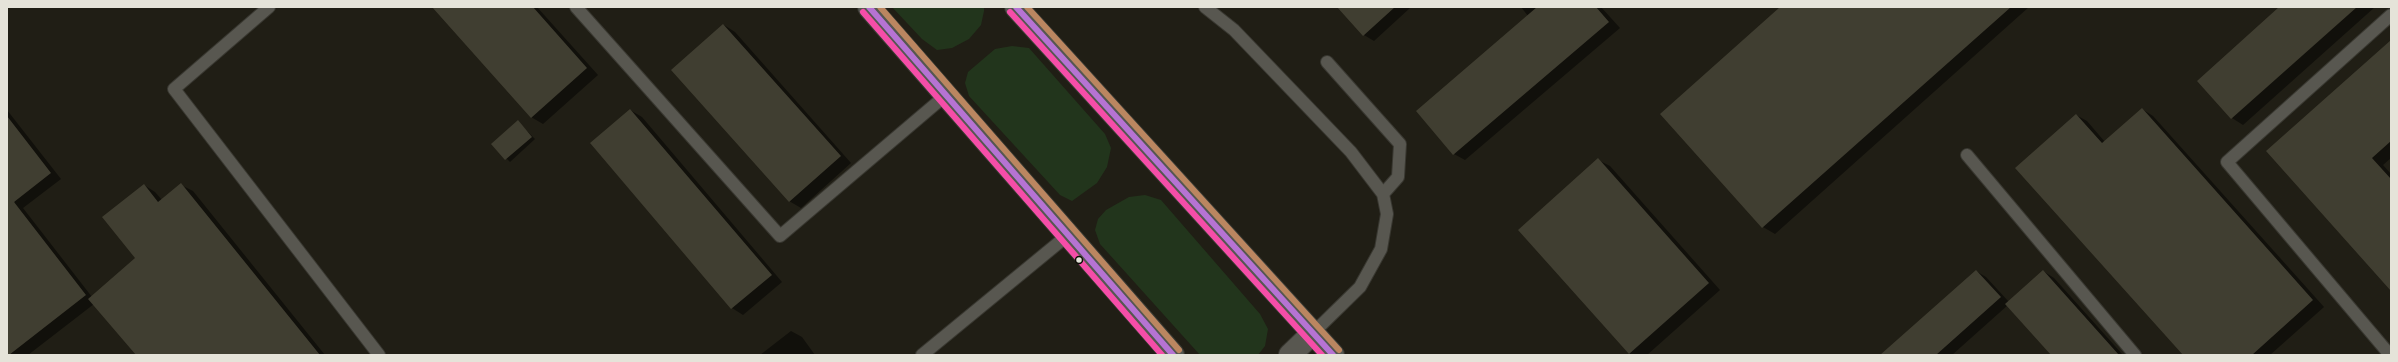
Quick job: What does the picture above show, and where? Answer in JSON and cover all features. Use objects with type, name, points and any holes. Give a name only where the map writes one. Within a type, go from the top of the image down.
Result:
[{"type":"main road","points":[[869,7],[1173,355]]},
{"type":"main road","points":[[1016,7],[1314,332],[1333,355]]},
{"type":"street","points":[[1290,355],[1314,332]]},
{"type":"lane","points":[[269,7],[174,89],[379,355]]},
{"type":"lane","points":[[576,7],[780,236],[946,95]]},
{"type":"lane","points":[[1205,7],[1234,30],[1351,152],[1383,194],[1387,214],[1381,249],[1360,287],[1314,332]]},
{"type":"lane","points":[[2390,355],[2227,162],[2391,15]]},
{"type":"lane","points":[[1327,62],[1400,144],[1398,177],[1383,194]]},
{"type":"lane","points":[[1967,156],[2135,355]]},
{"type":"lane","points":[[922,355],[1068,234]]},
{"type":"green space","points":[[892,7],[984,7],[984,11],[981,25],[969,39],[952,48],[937,50],[922,39]]},
{"type":"green space","points":[[1012,46],[1029,48],[1105,134],[1111,148],[1107,167],[1097,183],[1072,201],[1060,195],[969,96],[965,83],[968,72],[995,49]]},
{"type":"green space","points":[[1145,195],[1161,200],[1260,314],[1268,329],[1265,346],[1258,355],[1200,355],[1100,244],[1095,230],[1098,219],[1106,210],[1129,197]]},
{"type":"building","points":[[432,7],[533,7],[587,68],[531,118]]},
{"type":"building","points":[[1337,7],[1395,7],[1363,36]]},
{"type":"building","points":[[1537,7],[1596,7],[1609,22],[1453,155],[1416,111]]},
{"type":"building","points":[[1780,7],[2011,7],[1762,228],[1660,114]]},
{"type":"building","points":[[2279,7],[2357,7],[2231,119],[2197,81]]},
{"type":"building","points":[[723,24],[841,156],[789,202],[671,70]]},
{"type":"building","points":[[2391,40],[2391,141],[2372,158],[2391,179],[2391,291],[2266,151]]},
{"type":"building","points":[[2142,108],[2313,300],[2252,355],[2183,355],[2015,168],[2076,114],[2102,143]]},
{"type":"building","points":[[630,109],[772,275],[731,309],[590,143]]},
{"type":"building","points":[[7,116],[51,173],[14,202],[86,295],[9,355],[7,355]]},
{"type":"building","points":[[518,120],[532,137],[505,160],[491,144]]},
{"type":"building","points":[[1598,158],[1709,283],[1629,354],[1518,230]]},
{"type":"building","points":[[181,183],[320,355],[136,355],[88,299],[135,258],[102,217],[144,184],[158,202]]},
{"type":"building","points":[[1976,270],[2001,297],[1936,355],[1880,355]]},
{"type":"building","points":[[2043,270],[2119,355],[2051,355],[2005,304]]},
{"type":"transit line","points":[[869,7],[1173,355]]},
{"type":"transit line","points":[[880,7],[1179,350]]},
{"type":"transit line","points":[[1016,7],[1333,355]]},
{"type":"transit line","points":[[1027,7],[1339,350]]},
{"type":"transit line","points":[[863,12],[1162,355]]},
{"type":"transit line","points":[[1010,12],[1322,355]]}]
